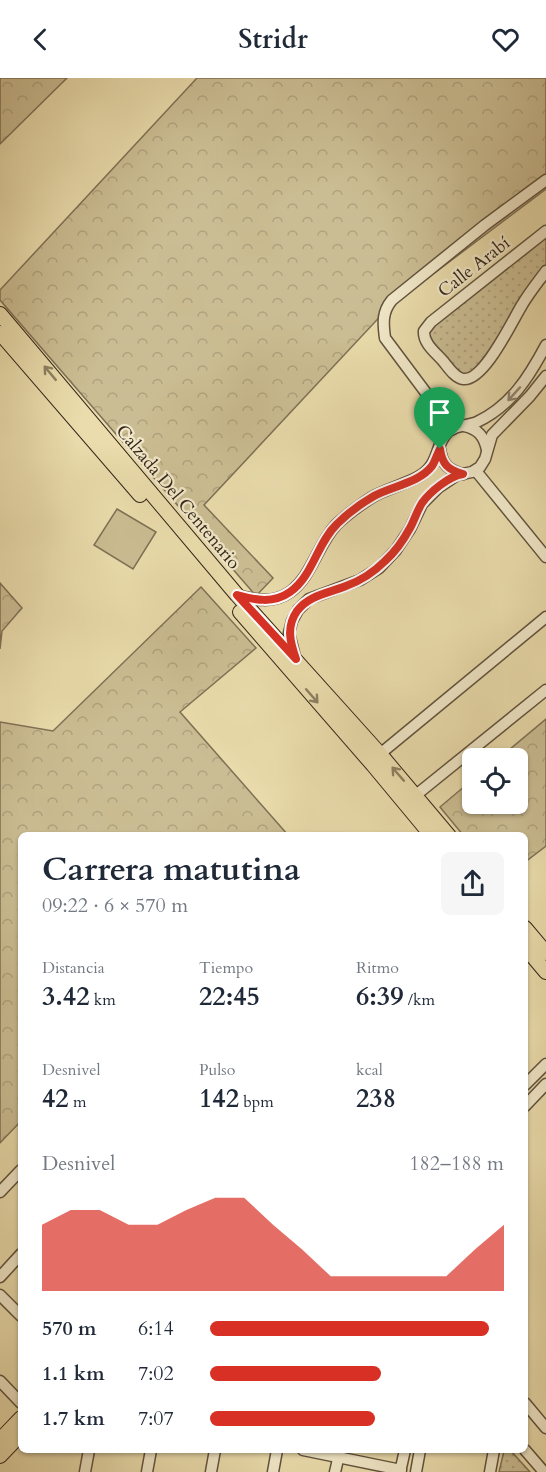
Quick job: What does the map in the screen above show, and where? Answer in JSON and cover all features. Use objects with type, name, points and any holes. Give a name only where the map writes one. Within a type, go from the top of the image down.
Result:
[{"type":"main road","name":"Calzada Del Centenario","points":[[0,314],[429,832]]},
{"type":"main road","name":"Calzada Del Centenario","points":[[0,333],[218,579],[237,595],[296,659],[446,832]]},
{"type":"main road","points":[[528,932],[546,953]]},
{"type":"main road","points":[[528,951],[546,972]]},
{"type":"main road","points":[[0,1440],[18,1421]]},
{"type":"main road","points":[[0,1456],[18,1437]]},
{"type":"street","points":[[487,450],[485,441],[473,428],[458,427],[385,338],[382,321],[386,307],[392,300],[485,225],[546,180]]},
{"type":"street","name":"Calle Arabí","points":[[546,231],[431,322],[423,331],[426,341],[456,376],[463,380],[473,378],[494,353],[523,303],[546,271]]},
{"type":"street","points":[[237,595],[254,600],[269,600],[281,597],[298,585],[323,540],[337,523],[375,496],[419,477],[432,467],[442,440],[458,427],[476,423],[497,410],[513,396],[533,369],[546,345]]},
{"type":"street","points":[[296,659],[289,633],[298,610],[309,599],[360,580],[379,567],[396,550],[410,529],[422,504],[439,487],[457,475],[476,471],[485,459],[492,435],[545,379],[533,369]]},
{"type":"street","points":[[440,449],[441,458],[446,466],[463,474]]},
{"type":"street","points":[[476,471],[546,557]]},
{"type":"street","points":[[380,754],[546,617]]},
{"type":"street","points":[[416,795],[546,690]]},
{"type":"street","points":[[528,1082],[546,1064]]},
{"type":"street","points":[[528,1100],[546,1084]]},
{"type":"street","points":[[0,1192],[18,1173]]},
{"type":"street","points":[[0,1277],[18,1257]]},
{"type":"street","points":[[0,1295],[18,1313]]},
{"type":"street","points":[[0,1381],[18,1400]]},
{"type":"street","points":[[528,1406],[545,1425]]},
{"type":"street","points":[[85,1472],[89,1453]]},
{"type":"street","points":[[147,1472],[150,1453]]},
{"type":"street","points":[[211,1472],[214,1453]]},
{"type":"street","points":[[273,1472],[277,1453]]},
{"type":"street","points":[[335,1472],[339,1454],[401,1471],[404,1453]]},
{"type":"street","points":[[416,1472],[419,1453]]},
{"type":"street","points":[[490,1472],[493,1453]]},
{"type":"street","points":[[528,1453],[544,1472]]},
{"type":"green space","points":[[0,78],[67,78],[0,144]]},
{"type":"green space","points":[[197,78],[546,78],[546,189],[388,308],[204,505],[273,578],[256,596],[0,300],[0,290]]},
{"type":"green space","points":[[546,236],[546,265],[519,299],[477,371],[466,375],[457,371],[428,340],[428,331]]},
{"type":"green space","points":[[117,509],[156,532],[133,569],[94,545]]},
{"type":"green space","points":[[0,583],[22,608],[2,631],[0,649]]},
{"type":"green space","points":[[201,587],[256,648],[180,712],[285,832],[18,832],[18,1124],[0,1143],[0,722],[53,731]]},
{"type":"green space","points":[[546,719],[546,846],[528,860],[528,832],[461,832],[440,807],[462,788],[462,814],[528,814],[528,748],[511,748]]},
{"type":"green space","points":[[504,1453],[513,1453],[530,1472],[499,1472]]},
{"type":"route","points":[[440,449],[441,458],[446,466],[463,474],[457,475],[439,487],[422,504],[410,529],[396,550],[379,567],[346,587],[309,599],[298,610],[289,633],[296,659],[237,595],[254,600],[269,600],[290,592],[298,585],[323,540],[337,523],[375,496],[419,477],[432,467],[440,449]]}]
